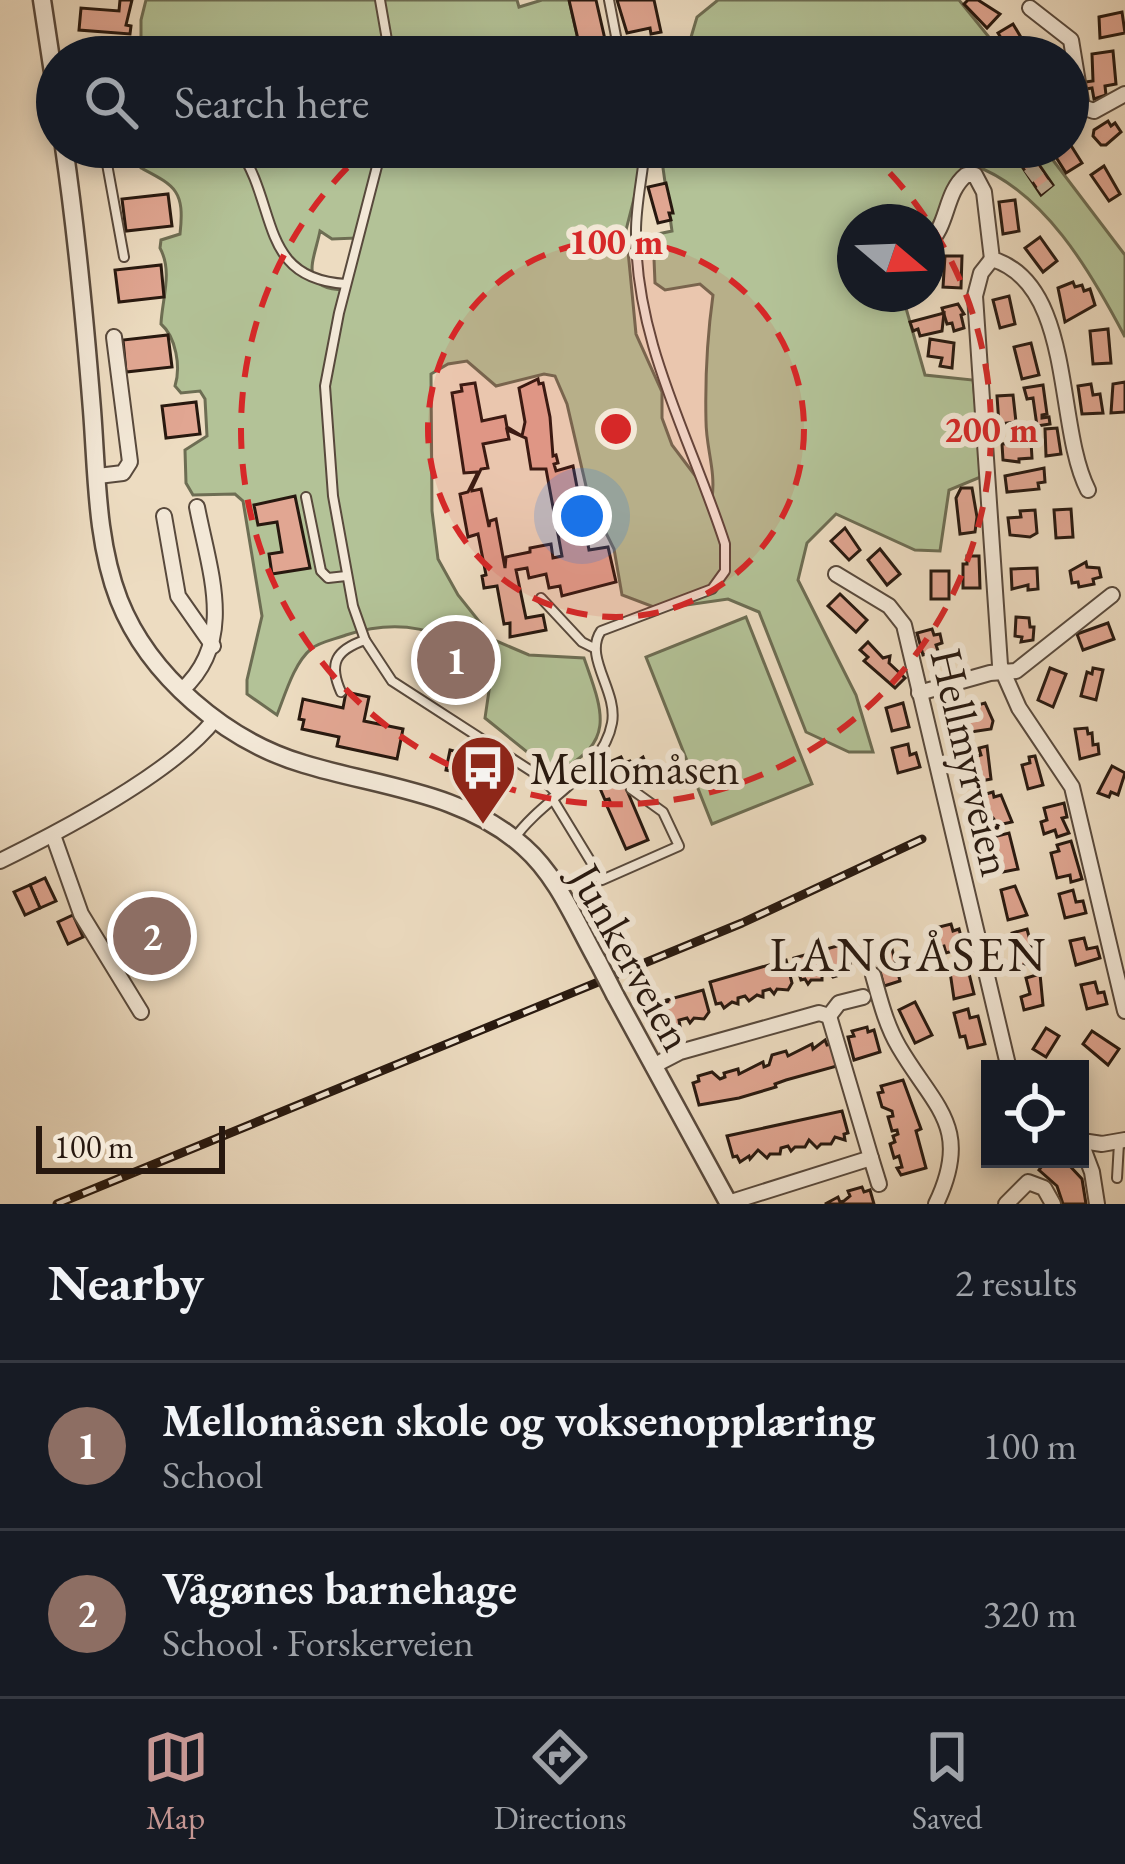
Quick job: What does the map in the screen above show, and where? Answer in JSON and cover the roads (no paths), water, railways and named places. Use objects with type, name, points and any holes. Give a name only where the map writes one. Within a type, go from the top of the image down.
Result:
[{"type":"street","points":[[42,0],[47,36]]},
{"type":"street","points":[[1030,8],[1065,36]]},
{"type":"street","points":[[1089,110],[1125,94]]},
{"type":"street","name":"Junkerveien","points":[[67,168],[102,530],[119,602],[145,648],[215,719],[290,760],[441,799],[514,839],[534,857],[560,892],[729,1203]]},
{"type":"street","points":[[945,219],[955,185],[966,176],[975,176],[984,192],[992,259]]},
{"type":"street","points":[[992,259],[1027,280],[1044,314],[1059,364],[1077,463],[1088,490]]},
{"type":"street","points":[[992,259],[975,296],[1003,674],[1018,708],[1072,787],[1125,1011]]},
{"type":"street","points":[[98,476],[123,472],[130,462],[114,337]]},
{"type":"street","points":[[182,690],[200,671],[213,646],[214,594],[197,507]]},
{"type":"street","points":[[164,516],[178,596],[213,646]]},
{"type":"street","name":"Hellmyrveien","points":[[836,574],[901,617],[1007,1060]]},
{"type":"street","points":[[919,693],[990,673],[1016,671],[1112,595]]},
{"type":"street","points":[[0,861],[53,835],[180,753],[215,719]]},
{"type":"street","points":[[53,835],[81,914],[141,1012]]},
{"type":"street","points":[[873,975],[896,1041],[938,1100],[946,1121],[950,1166],[936,1204]]},
{"type":"street","points":[[829,1016],[839,1003],[863,997]]},
{"type":"street","points":[[653,1066],[709,1044],[819,1013],[829,1016]]},
{"type":"street","points":[[829,1016],[879,1184]]},
{"type":"street","points":[[1089,1140],[1122,1142]]},
{"type":"street","points":[[729,1203],[871,1158]]},
{"type":"street","points":[[1088,1168],[1097,1204]]},
{"type":"street","points":[[1006,1204],[1028,1183],[1044,1188],[1053,1204]]},
{"type":"lane","points":[[380,0],[386,36]]},
{"type":"lane","points":[[609,0],[616,36]]},
{"type":"lane","points":[[108,168],[124,256]]},
{"type":"lane","points":[[249,168],[283,258],[310,279],[346,284]]},
{"type":"lane","points":[[376,168],[327,360],[325,398],[346,576],[365,640],[376,662],[406,693],[542,778],[602,880],[679,846],[663,812],[631,789]]},
{"type":"lane","points":[[514,839],[598,754],[612,723],[610,694],[595,647],[601,631],[712,589],[725,571],[727,558],[713,505],[646,322],[635,232],[643,168]]},
{"type":"lane","points":[[306,497],[321,572],[328,578],[346,576]]},
{"type":"lane","points":[[541,598],[582,642],[595,647]]},
{"type":"lane","points":[[341,692],[334,677],[335,658],[345,647],[365,640]]},
{"type":"lane","points":[[1117,1178],[1122,1142]]},
{"type":"tunnel","points":[[1030,168],[1047,190]]},
{"type":"railway","points":[[57,1204],[742,923],[922,839]]},
{"type":"place","name":"Mellomåsen skole og voksenopplæring","points":[[456,660]]},
{"type":"place","name":"Mellomåsen","points":[[483,827]]},
{"type":"place","name":"Vågønes barnehage","points":[[152,936]]},
{"type":"district","name":"LANGÅSEN","points":[[909,954]]}]
